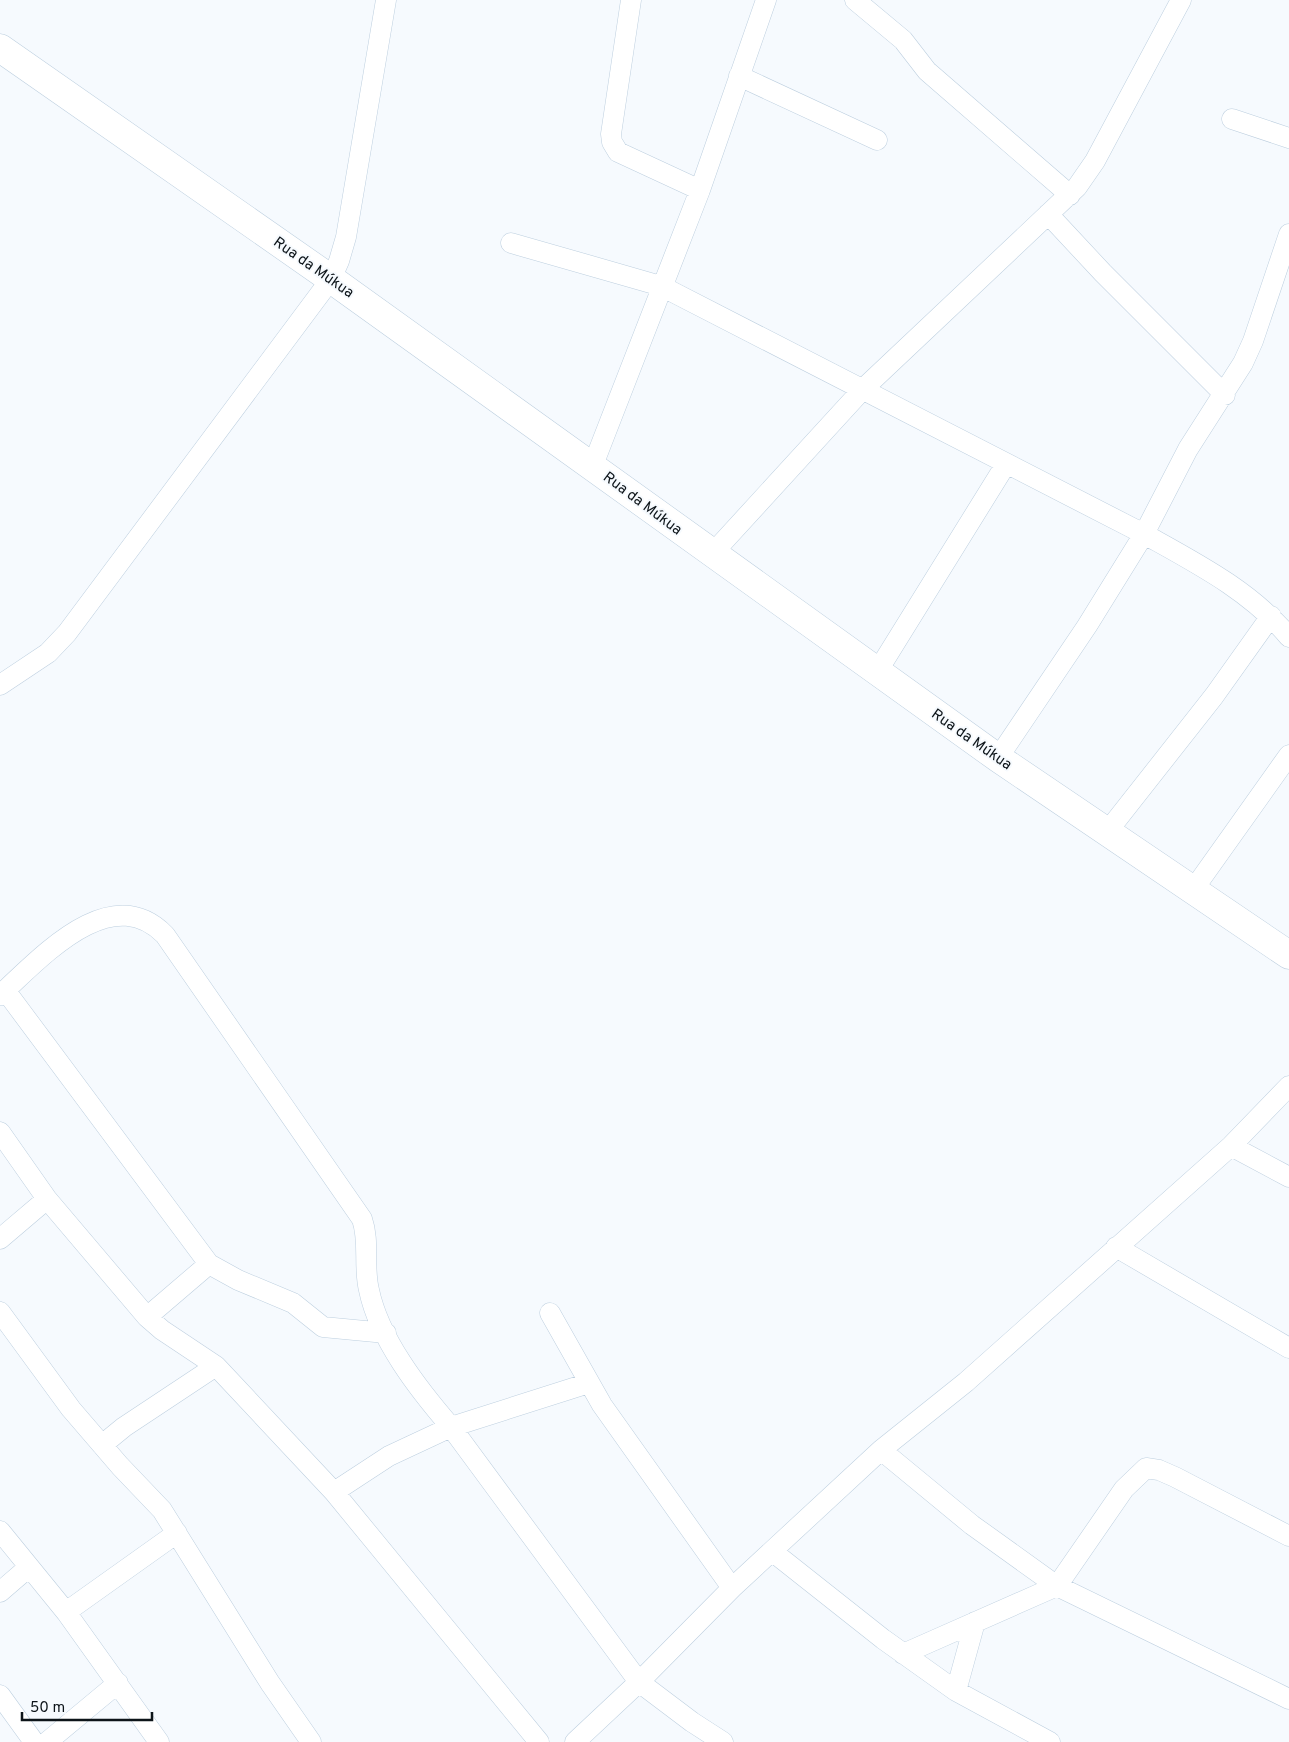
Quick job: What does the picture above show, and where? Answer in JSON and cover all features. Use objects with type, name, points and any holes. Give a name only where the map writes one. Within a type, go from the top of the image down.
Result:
[{"type":"street","points":[[0,685],[48,653],[67,633],[331,279],[346,237],[386,0]]},
{"type":"street","points":[[631,0],[611,134],[612,142],[618,152],[700,190]]},
{"type":"street","points":[[593,465],[661,286],[700,190],[766,0]]},
{"type":"street","points":[[712,554],[863,388],[1070,195],[1095,161],[1181,0]]},
{"type":"street","points":[[860,2],[903,40],[927,71],[1070,195]]},
{"type":"street","name":"Rua da Múkua","points":[[0,48],[593,465],[712,554],[998,758],[1289,955]]},
{"type":"street","points":[[739,76],[877,140]]},
{"type":"street","points":[[1232,119],[1289,138]]},
{"type":"street","points":[[1048,214],[1110,280],[1225,395]]},
{"type":"street","points":[[998,758],[1087,626],[1144,534],[1188,449],[1225,395],[1253,341],[1289,234]]},
{"type":"street","points":[[511,243],[661,286],[863,388],[1006,464],[1144,534],[1209,571],[1283,625],[1214,696],[1107,832]]},
{"type":"street","points":[[877,672],[1006,464]]},
{"type":"street","points":[[1194,890],[1289,755]]},
{"type":"street","points":[[386,1333],[323,1327],[294,1303],[238,1280],[209,1264],[3,992],[70,933],[88,924],[107,918],[134,916],[159,929],[362,1219],[366,1231],[369,1290],[394,1348],[428,1399],[451,1427],[639,1682],[692,1722],[724,1742]]},
{"type":"street","points":[[575,1742],[639,1682],[732,1588],[881,1450],[966,1382],[1231,1146],[1289,1086]]},
{"type":"street","points":[[0,1132],[47,1199],[147,1317],[162,1330],[216,1366],[334,1492],[538,1742]]},
{"type":"street","points":[[1231,1146],[1289,1177]]},
{"type":"street","points":[[0,1239],[47,1199]]},
{"type":"street","points":[[1116,1247],[1289,1348]]},
{"type":"street","points":[[147,1317],[209,1264]]},
{"type":"street","points":[[0,1312],[71,1409],[162,1510],[270,1683],[311,1742]]},
{"type":"street","points":[[550,1313],[589,1383],[732,1588]]},
{"type":"street","points":[[102,1445],[132,1422],[216,1366]]},
{"type":"street","points":[[334,1492],[389,1456],[451,1427],[589,1383]]},
{"type":"street","points":[[881,1450],[972,1525],[1057,1586],[1289,1699]]},
{"type":"street","points":[[903,1654],[1018,1605],[1057,1586],[1124,1489],[1146,1468],[1159,1470],[1175,1477],[1289,1536]]},
{"type":"street","points":[[0,1531],[66,1612],[159,1742]]},
{"type":"street","points":[[66,1612],[178,1533]]},
{"type":"street","points":[[772,1552],[903,1654],[956,1691],[1050,1742]]},
{"type":"street","points":[[0,1592],[28,1567]]},
{"type":"street","points":[[956,1691],[975,1622]]},
{"type":"street","points":[[47,1742],[118,1683]]},
{"type":"street","points":[[0,1695],[34,1742]]}]
